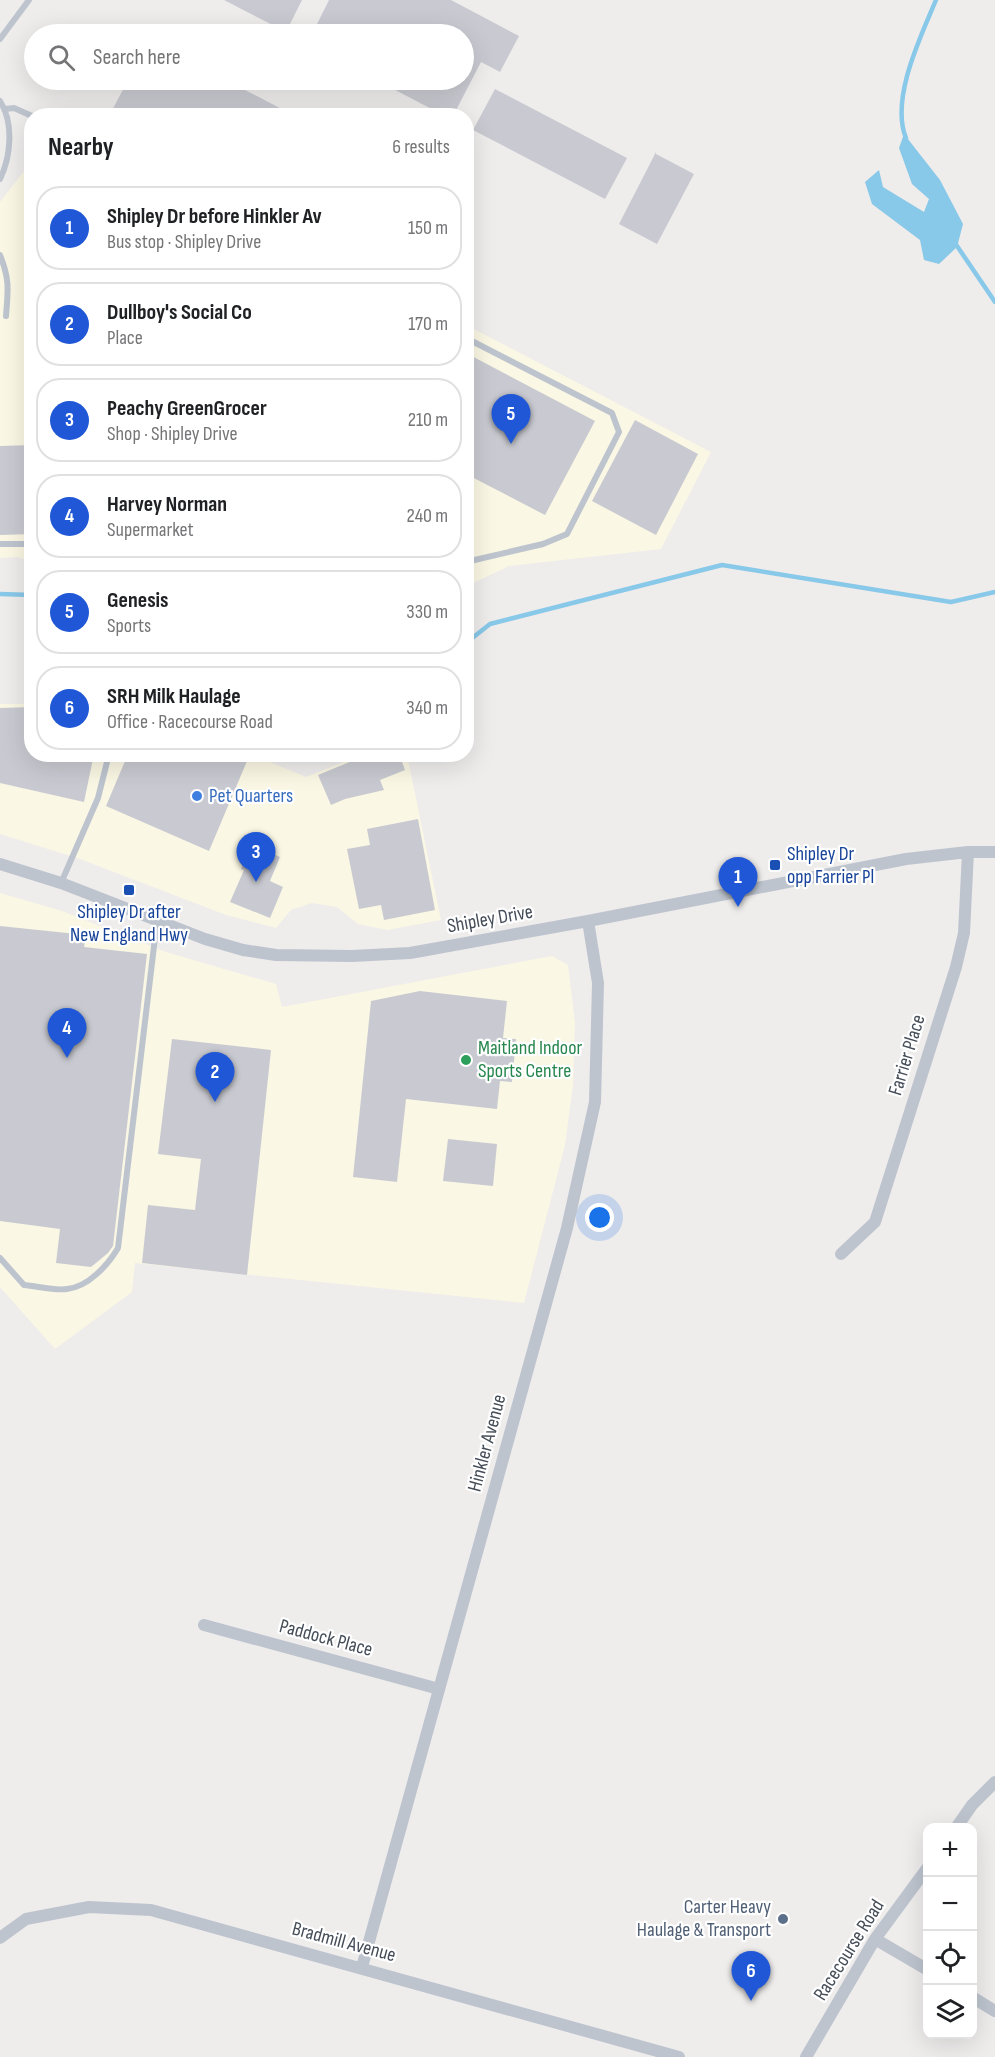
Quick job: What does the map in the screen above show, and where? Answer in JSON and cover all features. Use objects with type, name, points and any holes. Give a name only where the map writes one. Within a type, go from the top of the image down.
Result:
[{"type":"street","name":"Shipley Drive","points":[[0,864],[61,883],[206,939],[243,950],[276,955],[352,957],[410,953],[906,859],[968,852],[995,852]]},
{"type":"street","name":"Farrier Place","points":[[841,1254],[875,1222],[882,1200],[961,944],[967,902],[968,852]]},
{"type":"street","name":"Hinkler Avenue","points":[[362,1967],[567,1228],[595,1102],[598,983],[588,921]]},
{"type":"street","name":"Paddock Place","points":[[204,1625],[439,1689]]},
{"type":"street","points":[[959,1823],[972,1805],[995,1782]]},
{"type":"street","name":"Racecourse Road","points":[[806,2057],[875,1939],[923,1873]]},
{"type":"street","name":"Bradmill Avenue","points":[[0,1938],[26,1919],[89,1907],[151,1910],[679,2057]]},
{"type":"street","points":[[875,1939],[923,1968]]},
{"type":"street","points":[[977,2000],[995,2011]]},
{"type":"lane","points":[[0,39],[29,0]]},
{"type":"lane","points":[[0,101],[5,109],[9,129],[9,156],[0,178]]},
{"type":"lane","points":[[5,109],[14,108],[24,112]]},
{"type":"lane","points":[[0,255],[7,271],[9,284],[6,316]]},
{"type":"lane","points":[[474,342],[612,412],[619,432],[567,534],[543,544],[474,560]]},
{"type":"lane","points":[[0,544],[24,544]]},
{"type":"lane","points":[[61,883],[98,798],[107,762]]},
{"type":"lane","points":[[0,1258],[24,1285],[66,1290],[80,1286],[110,1261],[118,1248],[158,921]]},
{"type":"shaded area","points":[[24,171],[24,559],[18,557],[0,558],[0,202]]},
{"type":"shaded area","points":[[474,329],[711,452],[661,549],[509,566],[474,583]]},
{"type":"shaded area","points":[[0,704],[24,704],[24,762],[270,762],[306,777],[344,762],[408,762],[441,920],[387,930],[358,924],[337,907],[312,903],[291,910],[276,928],[226,915],[80,859],[0,834]]},
{"type":"shaded area","points":[[0,893],[62,911],[166,952],[276,984],[282,1007],[552,956],[568,965],[575,1023],[573,1085],[565,1145],[524,1303],[135,1263],[132,1292],[55,1349],[0,1287]]},
{"type":"water","points":[[904,134],[940,180],[963,224],[957,247],[939,264],[924,260],[920,240],[872,204],[865,182],[879,170],[883,187],[924,212],[929,199],[912,184],[899,148]]},
{"type":"building","points":[[224,0],[302,0],[290,24],[270,24]]},
{"type":"building","points":[[329,0],[451,0],[519,36],[500,72],[481,62],[474,76],[474,24],[317,24]]},
{"type":"building","points":[[495,89],[627,158],[605,199],[474,131]]},
{"type":"building","points":[[123,90],[245,90],[280,108],[113,108]]},
{"type":"building","points":[[395,90],[466,90],[457,108],[430,108]]},
{"type":"building","points":[[656,152],[694,174],[657,244],[619,224]]},
{"type":"building","points":[[474,357],[595,421],[545,515],[474,478]]},
{"type":"building","points":[[635,420],[698,454],[656,535],[592,501]]},
{"type":"building","points":[[24,445],[24,534],[0,535],[0,446]]},
{"type":"building","points":[[24,707],[24,762],[92,762],[84,802],[0,783],[0,708]]},
{"type":"building","points":[[125,762],[247,762],[209,851],[106,806]]},
{"type":"building","points":[[350,762],[402,762],[405,770],[380,780],[384,790],[345,799],[331,805],[318,775]]},
{"type":"building","points":[[418,819],[435,910],[384,920],[381,905],[359,909],[347,849],[370,845],[367,829]]},
{"type":"building","points":[[251,844],[280,857],[270,881],[283,887],[270,918],[230,902],[244,870],[241,869]]},
{"type":"building","points":[[0,926],[86,935],[84,947],[147,954],[113,1246],[91,1267],[56,1263],[60,1229],[0,1221]]},
{"type":"building","points":[[420,991],[507,1001],[503,1038],[516,1039],[512,1082],[500,1081],[497,1109],[406,1099],[397,1182],[353,1177],[371,1001]]},
{"type":"building","points":[[172,1039],[271,1050],[247,1275],[142,1263],[148,1205],[195,1210],[201,1159],[158,1154]]},
{"type":"building","points":[[448,1139],[497,1144],[493,1186],[443,1181]]},
{"type":"waterway","points":[[906,138],[902,122],[902,105],[909,68],[936,0]]},
{"type":"waterway","points":[[955,243],[995,302]]},
{"type":"waterway","points":[[474,637],[490,624],[722,565],[951,602],[995,592]]},
{"type":"waterway","points":[[0,594],[24,595]]},
{"type":"place","name":"Genesis","points":[[511,444]]},
{"type":"place","name":"Pet Quarters","points":[[197,796]]},
{"type":"place","name":"Shipley Dr opp Farrier Pl","points":[[775,865]]},
{"type":"place","name":"Peachy GreenGrocer","points":[[256,882]]},
{"type":"place","name":"Shipley Dr after New England Hwy","points":[[129,890]]},
{"type":"place","name":"Shipley Dr before Hinkler Av","points":[[738,907]]},
{"type":"place","name":"Harvey Norman","points":[[67,1058]]},
{"type":"place","name":"Maitland Indoor Sports Centre","points":[[466,1060]]},
{"type":"place","name":"Dullboy's Social Co","points":[[215,1102]]},
{"type":"place","name":"Carter Heavy Haulage & Transport","points":[[783,1919]]},
{"type":"place","name":"SRH Milk Haulage","points":[[751,2001]]}]
